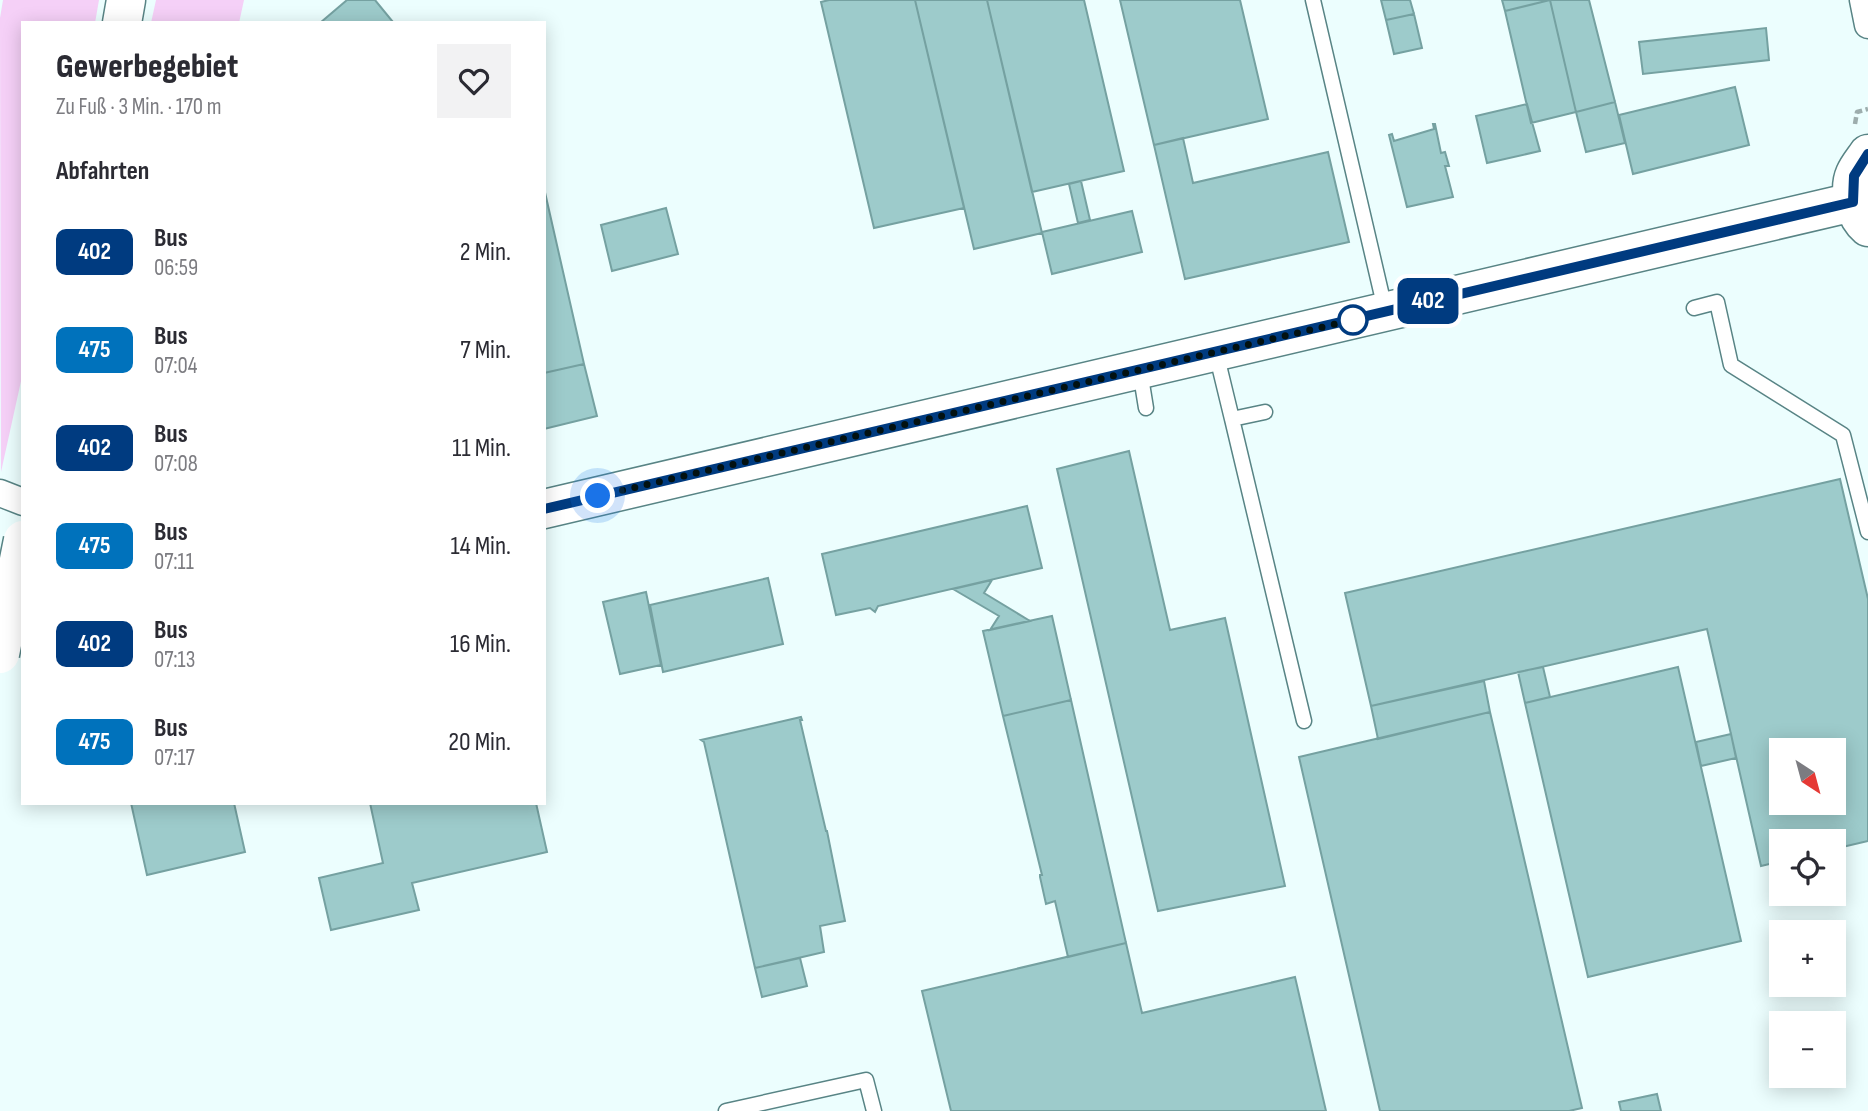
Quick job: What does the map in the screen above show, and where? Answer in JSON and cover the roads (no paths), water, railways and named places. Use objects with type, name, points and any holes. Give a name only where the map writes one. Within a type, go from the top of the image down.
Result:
[{"type":"street","points":[[122,21],[127,0]]},
{"type":"street","points":[[1863,0],[1868,25]]},
{"type":"street","points":[[546,509],[1386,312],[1861,214],[1854,176],[1868,154]]},
{"type":"street","points":[[0,493],[21,501]]},
{"type":"street","points":[[0,654],[21,550]]},
{"type":"street","points":[[0,636],[21,631]]},
{"type":"lane","points":[[1313,0],[1386,312]]},
{"type":"lane","points":[[1694,308],[1717,302],[1731,365],[1843,435],[1868,532]]},
{"type":"lane","points":[[1216,352],[1304,721]]},
{"type":"lane","points":[[1139,370],[1146,408]]},
{"type":"lane","points":[[1232,419],[1265,412]]},
{"type":"lane","points":[[726,1111],[866,1080],[874,1111]]}]
